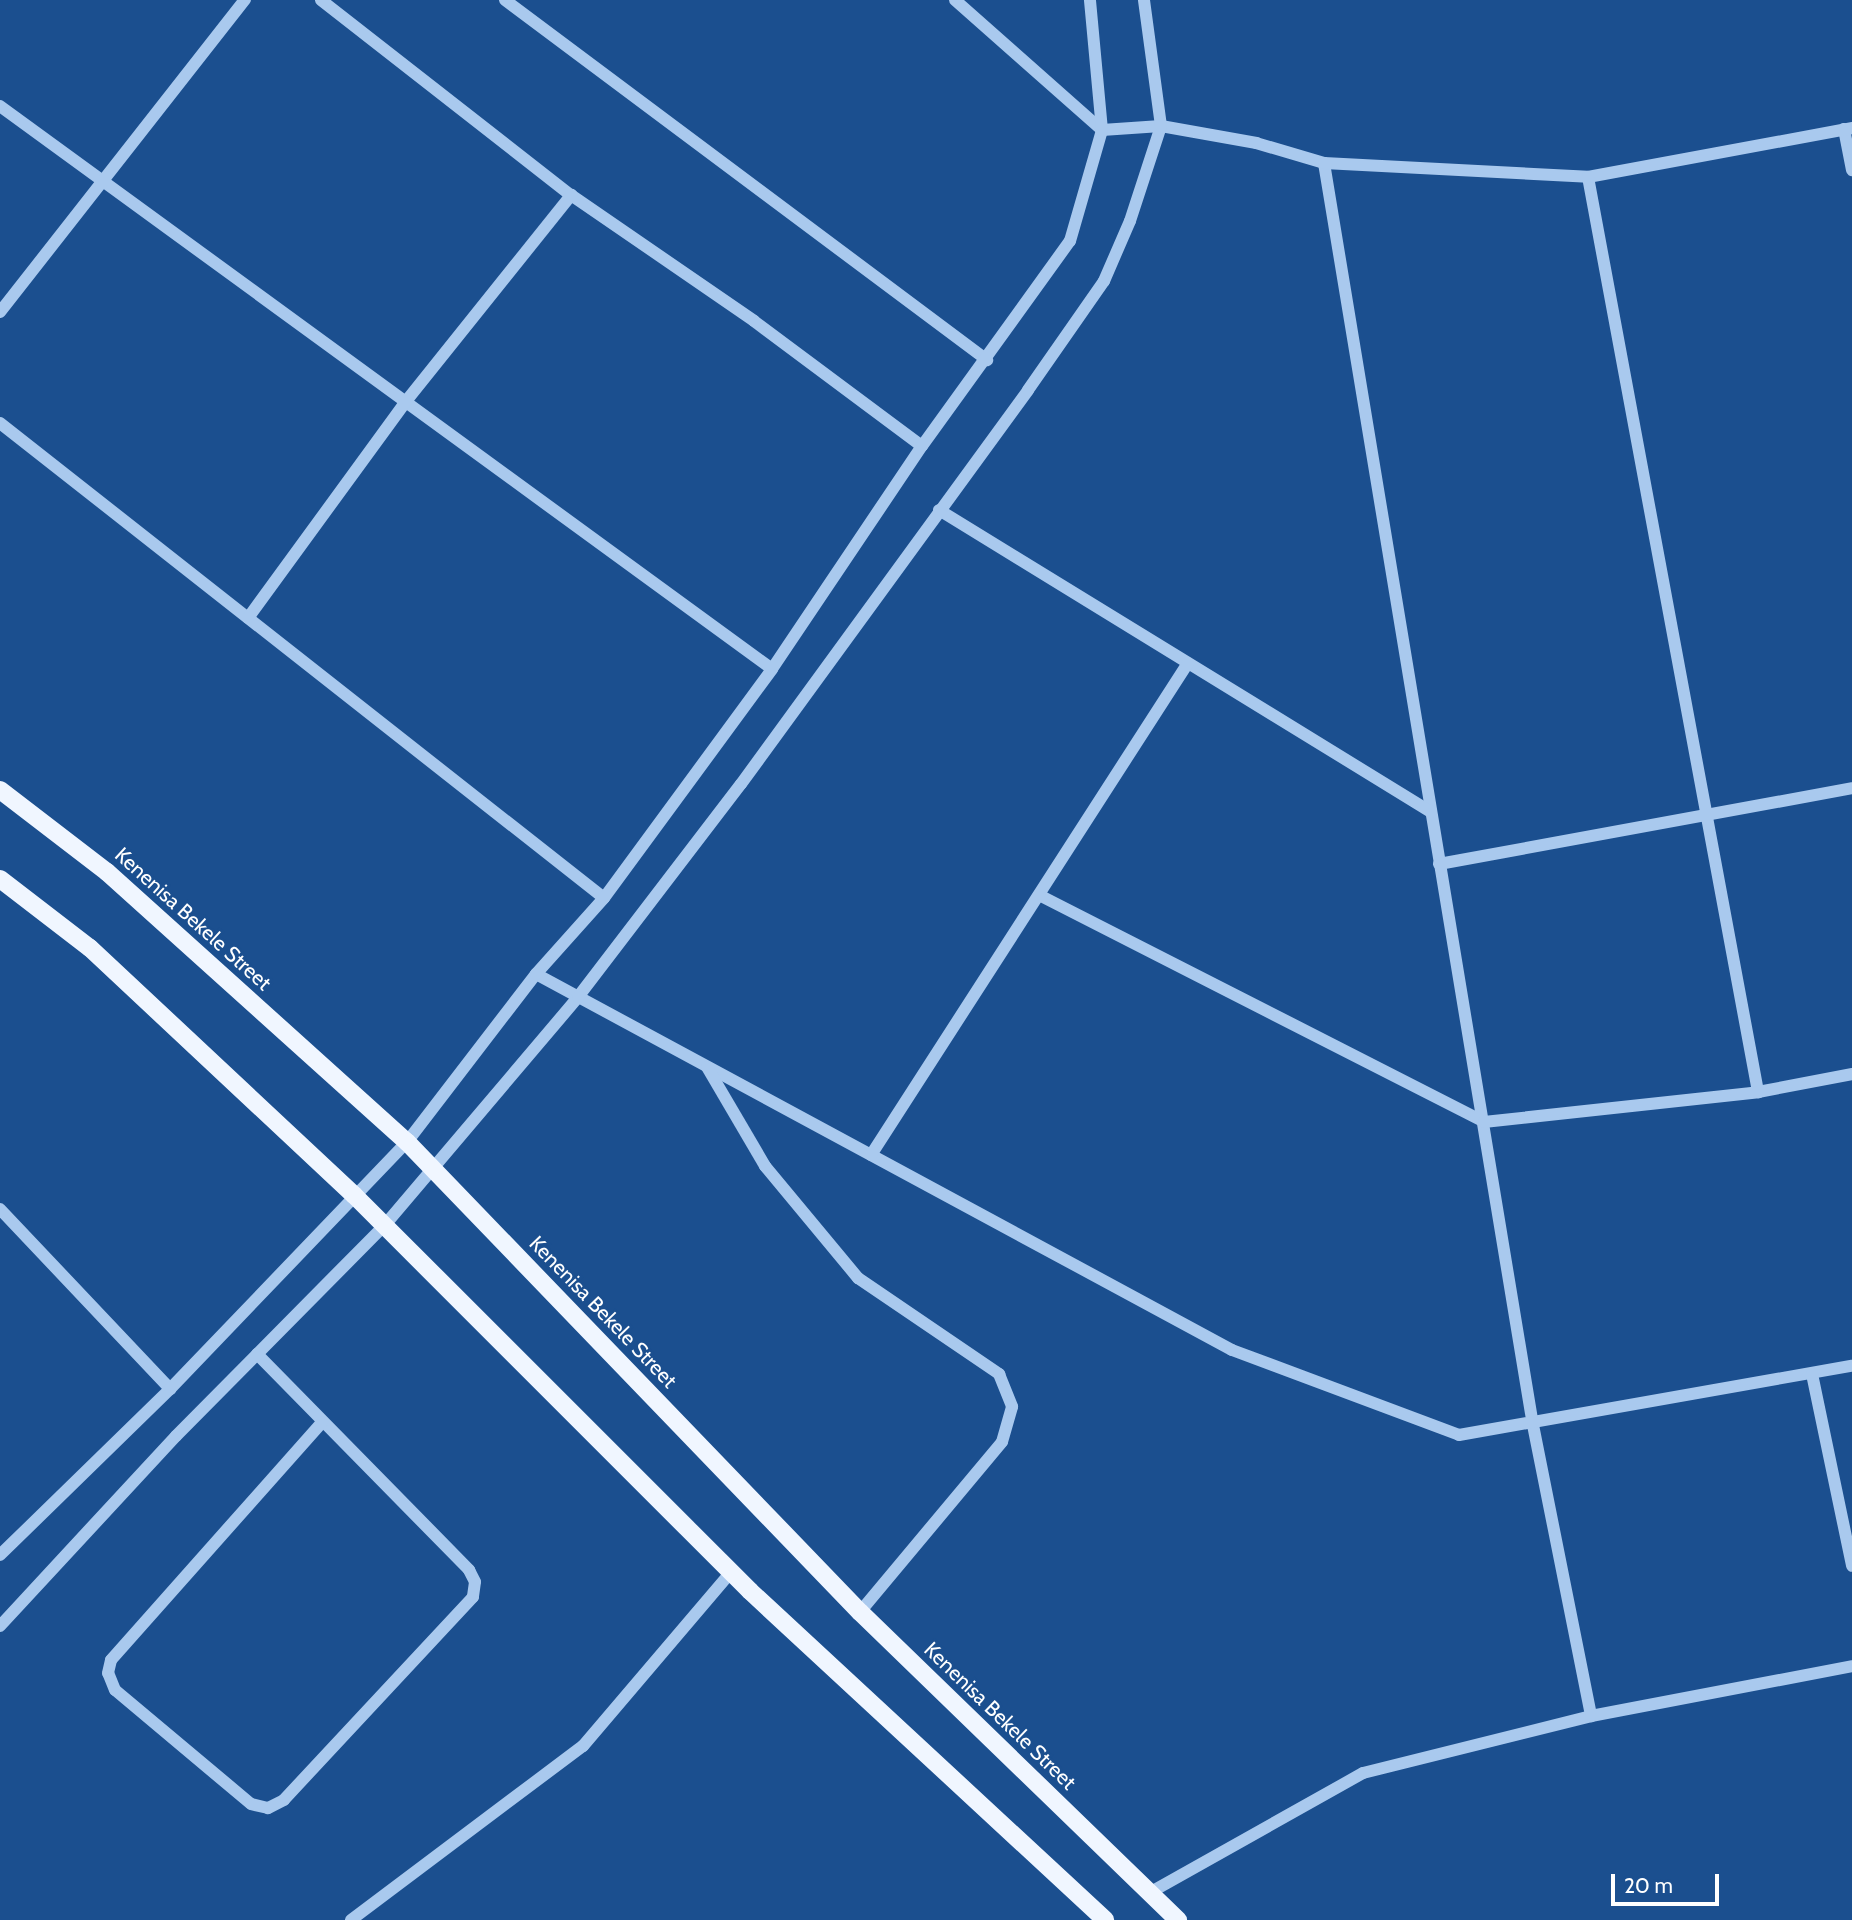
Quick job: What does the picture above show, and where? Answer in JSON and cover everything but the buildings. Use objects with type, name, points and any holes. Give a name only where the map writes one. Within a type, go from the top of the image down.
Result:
[{"type":"main road","name":"Kenenisa Bekele Street","points":[[0,790],[107,872],[407,1142],[860,1612],[1178,1920]]},
{"type":"main road","points":[[0,879],[90,948],[354,1195],[731,1572],[1105,1920]]},
{"type":"street","points":[[0,313],[100,180],[243,0]]},
{"type":"street","points":[[321,0],[571,195],[754,321],[922,446]]},
{"type":"street","points":[[505,0],[987,360]]},
{"type":"street","points":[[956,0],[1102,130],[1161,126],[1256,143],[1324,163],[1588,177],[1848,129],[1852,170]]},
{"type":"street","points":[[0,1536],[5,1551],[170,1389],[407,1142],[536,974],[604,898],[772,669],[922,446],[987,360],[1070,241],[1102,130],[1090,0]]},
{"type":"street","points":[[0,1626],[257,1354],[384,1226],[578,997],[939,510],[1104,281],[1130,221],[1161,126],[1144,0]]},
{"type":"street","points":[[0,106],[407,400],[772,669]]},
{"type":"street","points":[[1324,163],[1439,864],[1485,1122],[1533,1425],[1591,1716]]},
{"type":"street","points":[[1588,177],[1709,815],[1758,1092]]},
{"type":"street","points":[[248,618],[407,400],[571,195]]},
{"type":"street","points":[[0,423],[604,898]]},
{"type":"street","points":[[939,510],[1431,812]]},
{"type":"street","points":[[870,1155],[1188,663]]},
{"type":"street","points":[[1439,864],[1852,789]]},
{"type":"street","points":[[1039,895],[1485,1122],[1758,1092],[1852,1074]]},
{"type":"street","points":[[536,974],[1232,1350],[1459,1435],[1533,1425],[1852,1366]]},
{"type":"street","points":[[707,1067],[765,1166],[858,1278],[999,1374],[1012,1407],[1002,1442],[860,1612]]},
{"type":"street","points":[[0,1209],[170,1389]]},
{"type":"street","points":[[257,1354],[475,1582],[473,1597],[284,1800],[268,1808],[250,1804],[115,1690],[108,1673],[111,1660],[322,1422]]},
{"type":"street","points":[[1812,1374],[1852,1566]]},
{"type":"street","points":[[351,1920],[583,1746],[731,1572]]},
{"type":"street","points":[[1150,1892],[1363,1773],[1591,1716],[1852,1666]]}]
